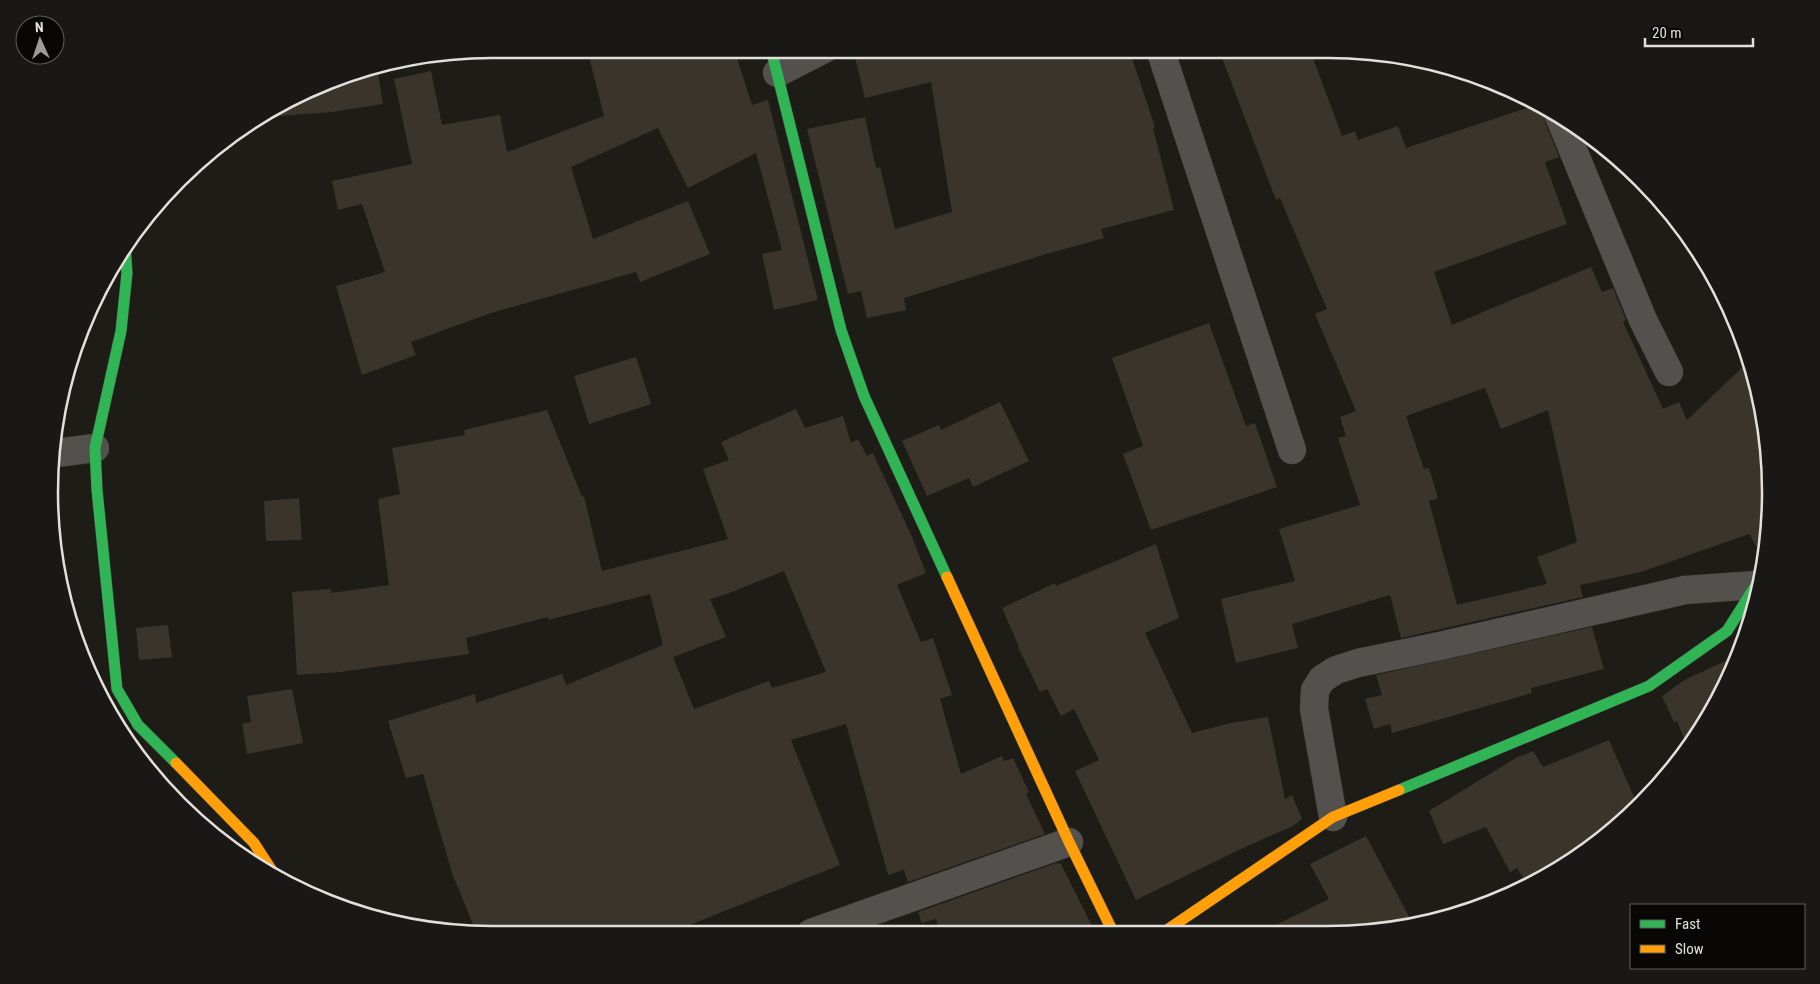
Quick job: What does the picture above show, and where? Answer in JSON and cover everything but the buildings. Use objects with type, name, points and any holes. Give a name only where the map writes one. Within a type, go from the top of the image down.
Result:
[{"type":"street","points":[[786,58],[774,61],[842,330],[864,396],[1069,842],[1110,926]]},
{"type":"street","points":[[1163,58],[1292,450]]},
{"type":"street","points":[[1564,128],[1639,311],[1669,372]]},
{"type":"street","points":[[126,259],[127,273],[121,331],[95,448],[97,490],[117,689],[138,725],[254,843],[267,863]]},
{"type":"street","points":[[59,453],[95,448]]},
{"type":"street","points":[[1334,817],[1314,709],[1315,690],[1322,679],[1336,670],[1358,663],[1684,590],[1752,584]]},
{"type":"street","points":[[1173,926],[1334,817],[1649,686],[1727,631],[1750,597]]},
{"type":"street","points":[[831,926],[1069,842]]},
{"type":"traffic: fast","points":[[773,58],[841,330],[864,396],[947,577]]},
{"type":"traffic: fast","points":[[126,259],[127,273],[121,331],[95,448],[97,490],[117,689],[138,725],[176,763]]},
{"type":"traffic: fast","points":[[1399,790],[1649,686],[1727,631],[1750,594]]},
{"type":"traffic: slow","points":[[947,577],[1069,842],[1110,926]]},
{"type":"traffic: slow","points":[[176,763],[254,843],[267,863]]},
{"type":"traffic: slow","points":[[1173,926],[1333,817],[1399,790]]}]
